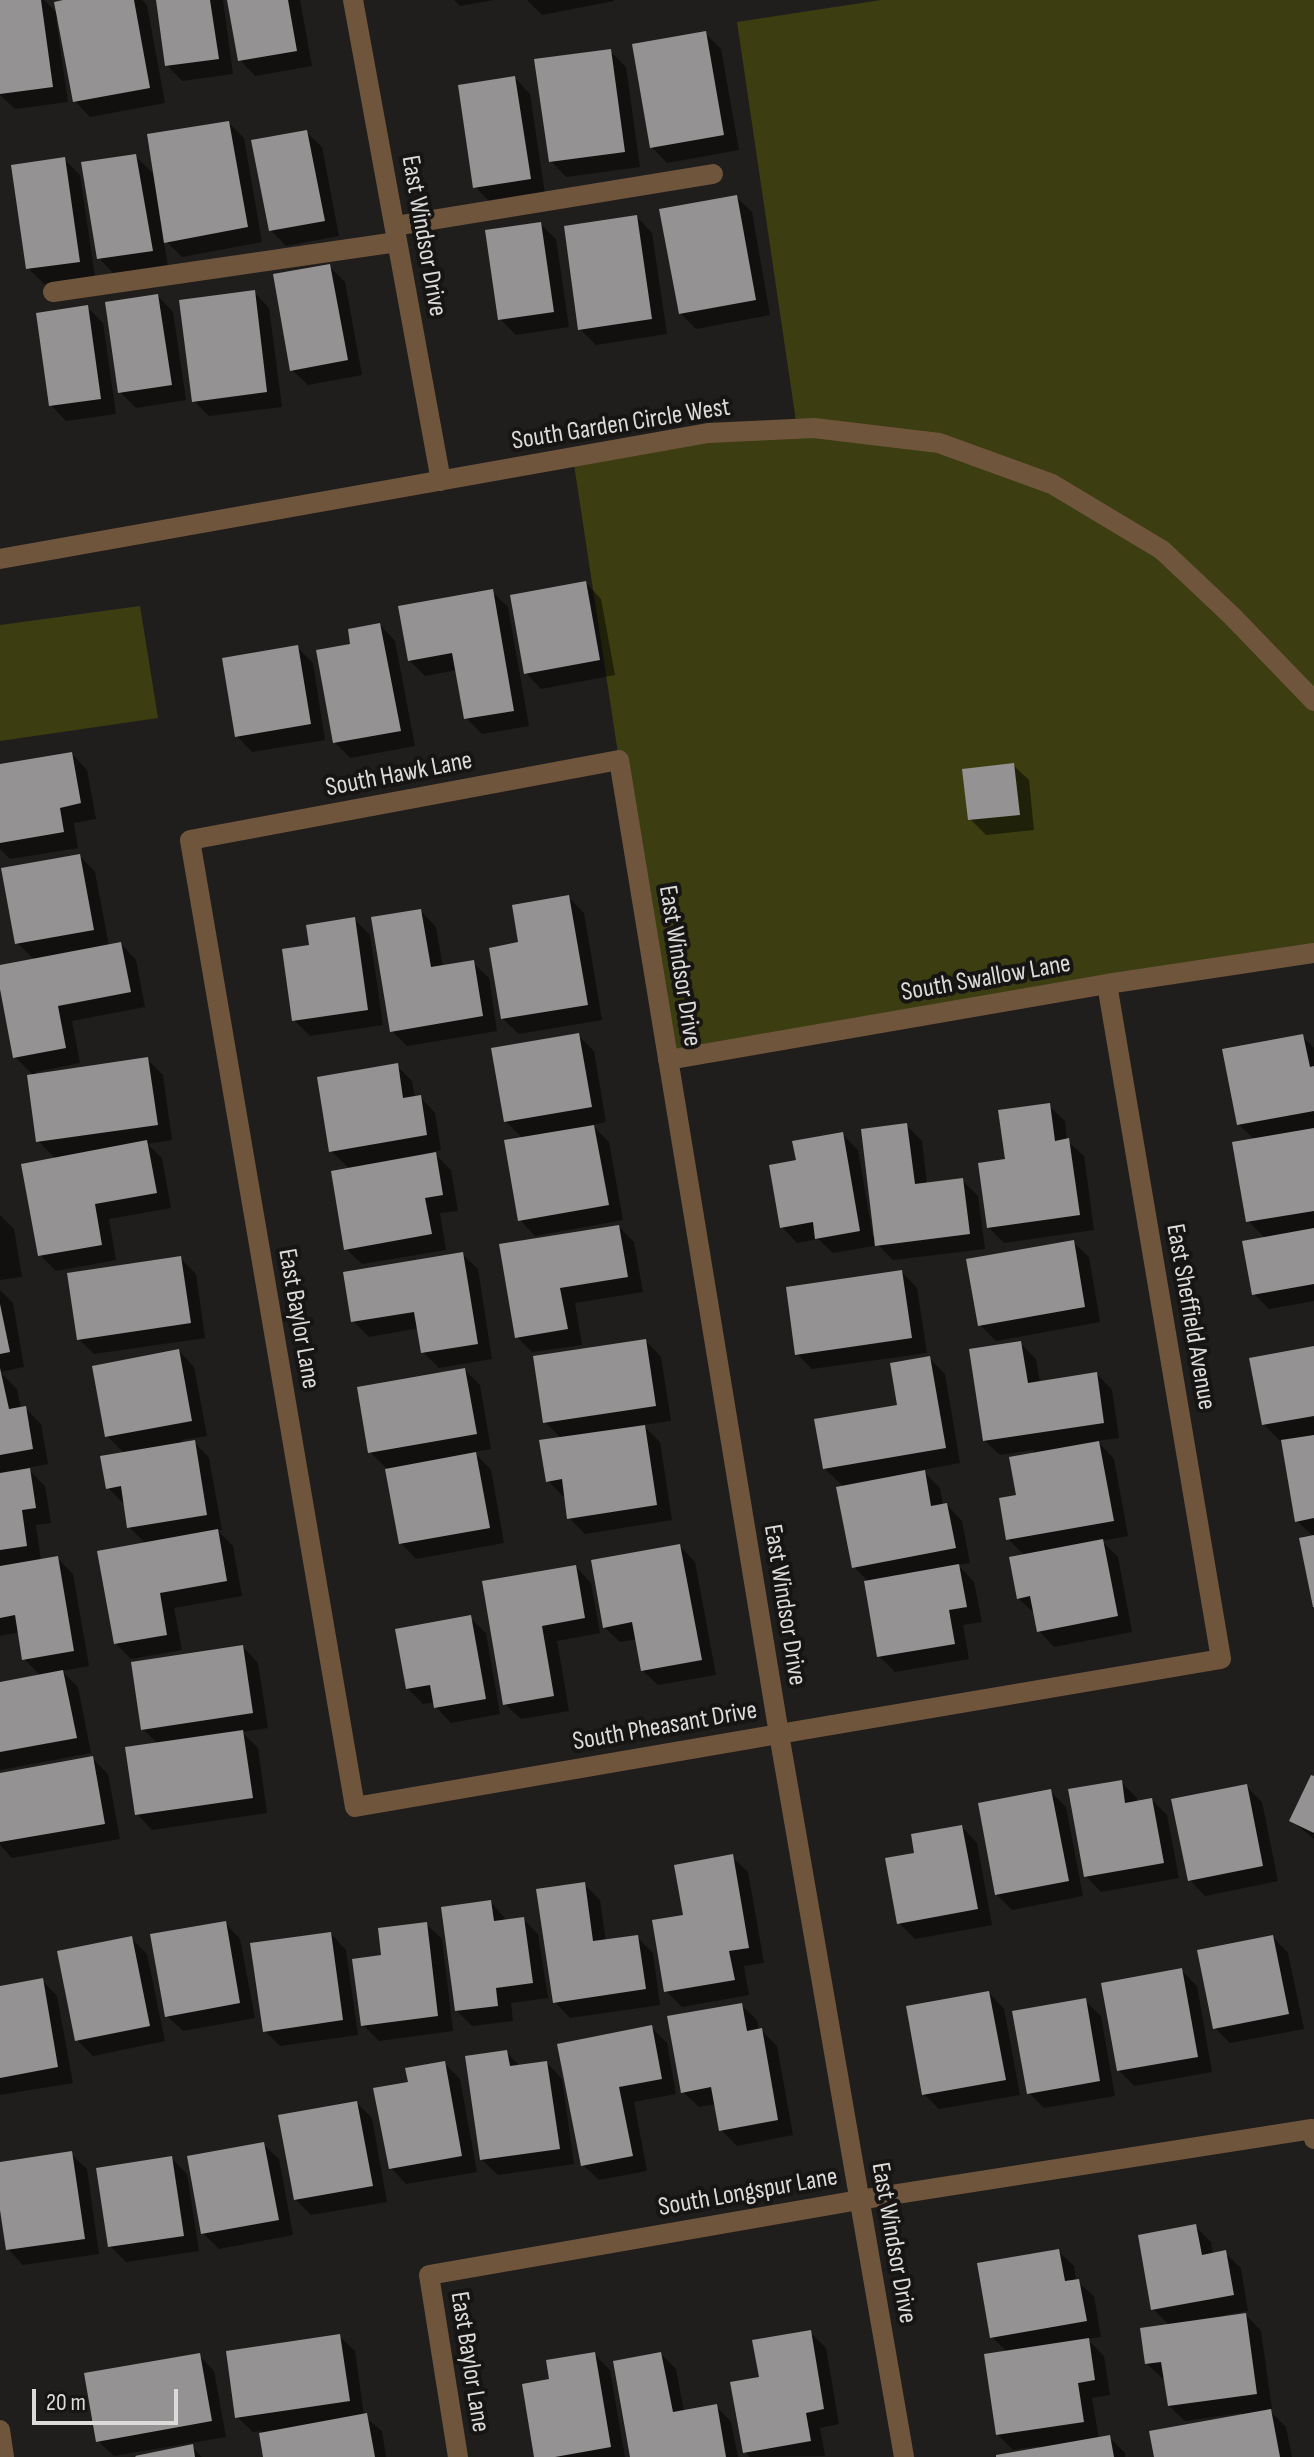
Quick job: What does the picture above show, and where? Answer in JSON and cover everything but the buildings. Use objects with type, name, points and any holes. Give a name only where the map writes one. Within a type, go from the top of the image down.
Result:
[{"type":"street","name":"East Windsor Drive","points":[[353,0],[441,481]]},
{"type":"street","points":[[53,292],[396,234],[713,174]]},
{"type":"street","name":"South Garden Circle West","points":[[0,559],[708,433],[814,428],[939,443],[1052,484],[1162,550],[1232,616],[1314,701]]},
{"type":"street","name":"East Windsor Drive","points":[[619,760],[779,1734],[904,2457]]},
{"type":"street","name":"South Hawk Lane","points":[[190,840],[619,760]]},
{"type":"street","name":"East Baylor Lane","points":[[190,840],[355,1807]]},
{"type":"street","name":"South Swallow Lane","points":[[668,1060],[1107,984],[1314,953]]},
{"type":"street","name":"East Sheffield Avenue","points":[[1107,984],[1221,1659]]},
{"type":"street","name":"South Pheasant Drive","points":[[355,1807],[1221,1659]]},
{"type":"street","name":"South Longspur Lane","points":[[429,2275],[859,2200],[1313,2134]]},
{"type":"street","name":"East Baylor Lane","points":[[429,2275],[458,2457]]},
{"type":"street","points":[[0,2430],[4,2457]]},
{"type":"shaded area","points":[[881,0],[1314,0],[1314,953],[668,1060],[573,458],[797,428],[737,22]]},
{"type":"shaded area","points":[[140,606],[158,718],[0,741],[0,625]]}]
